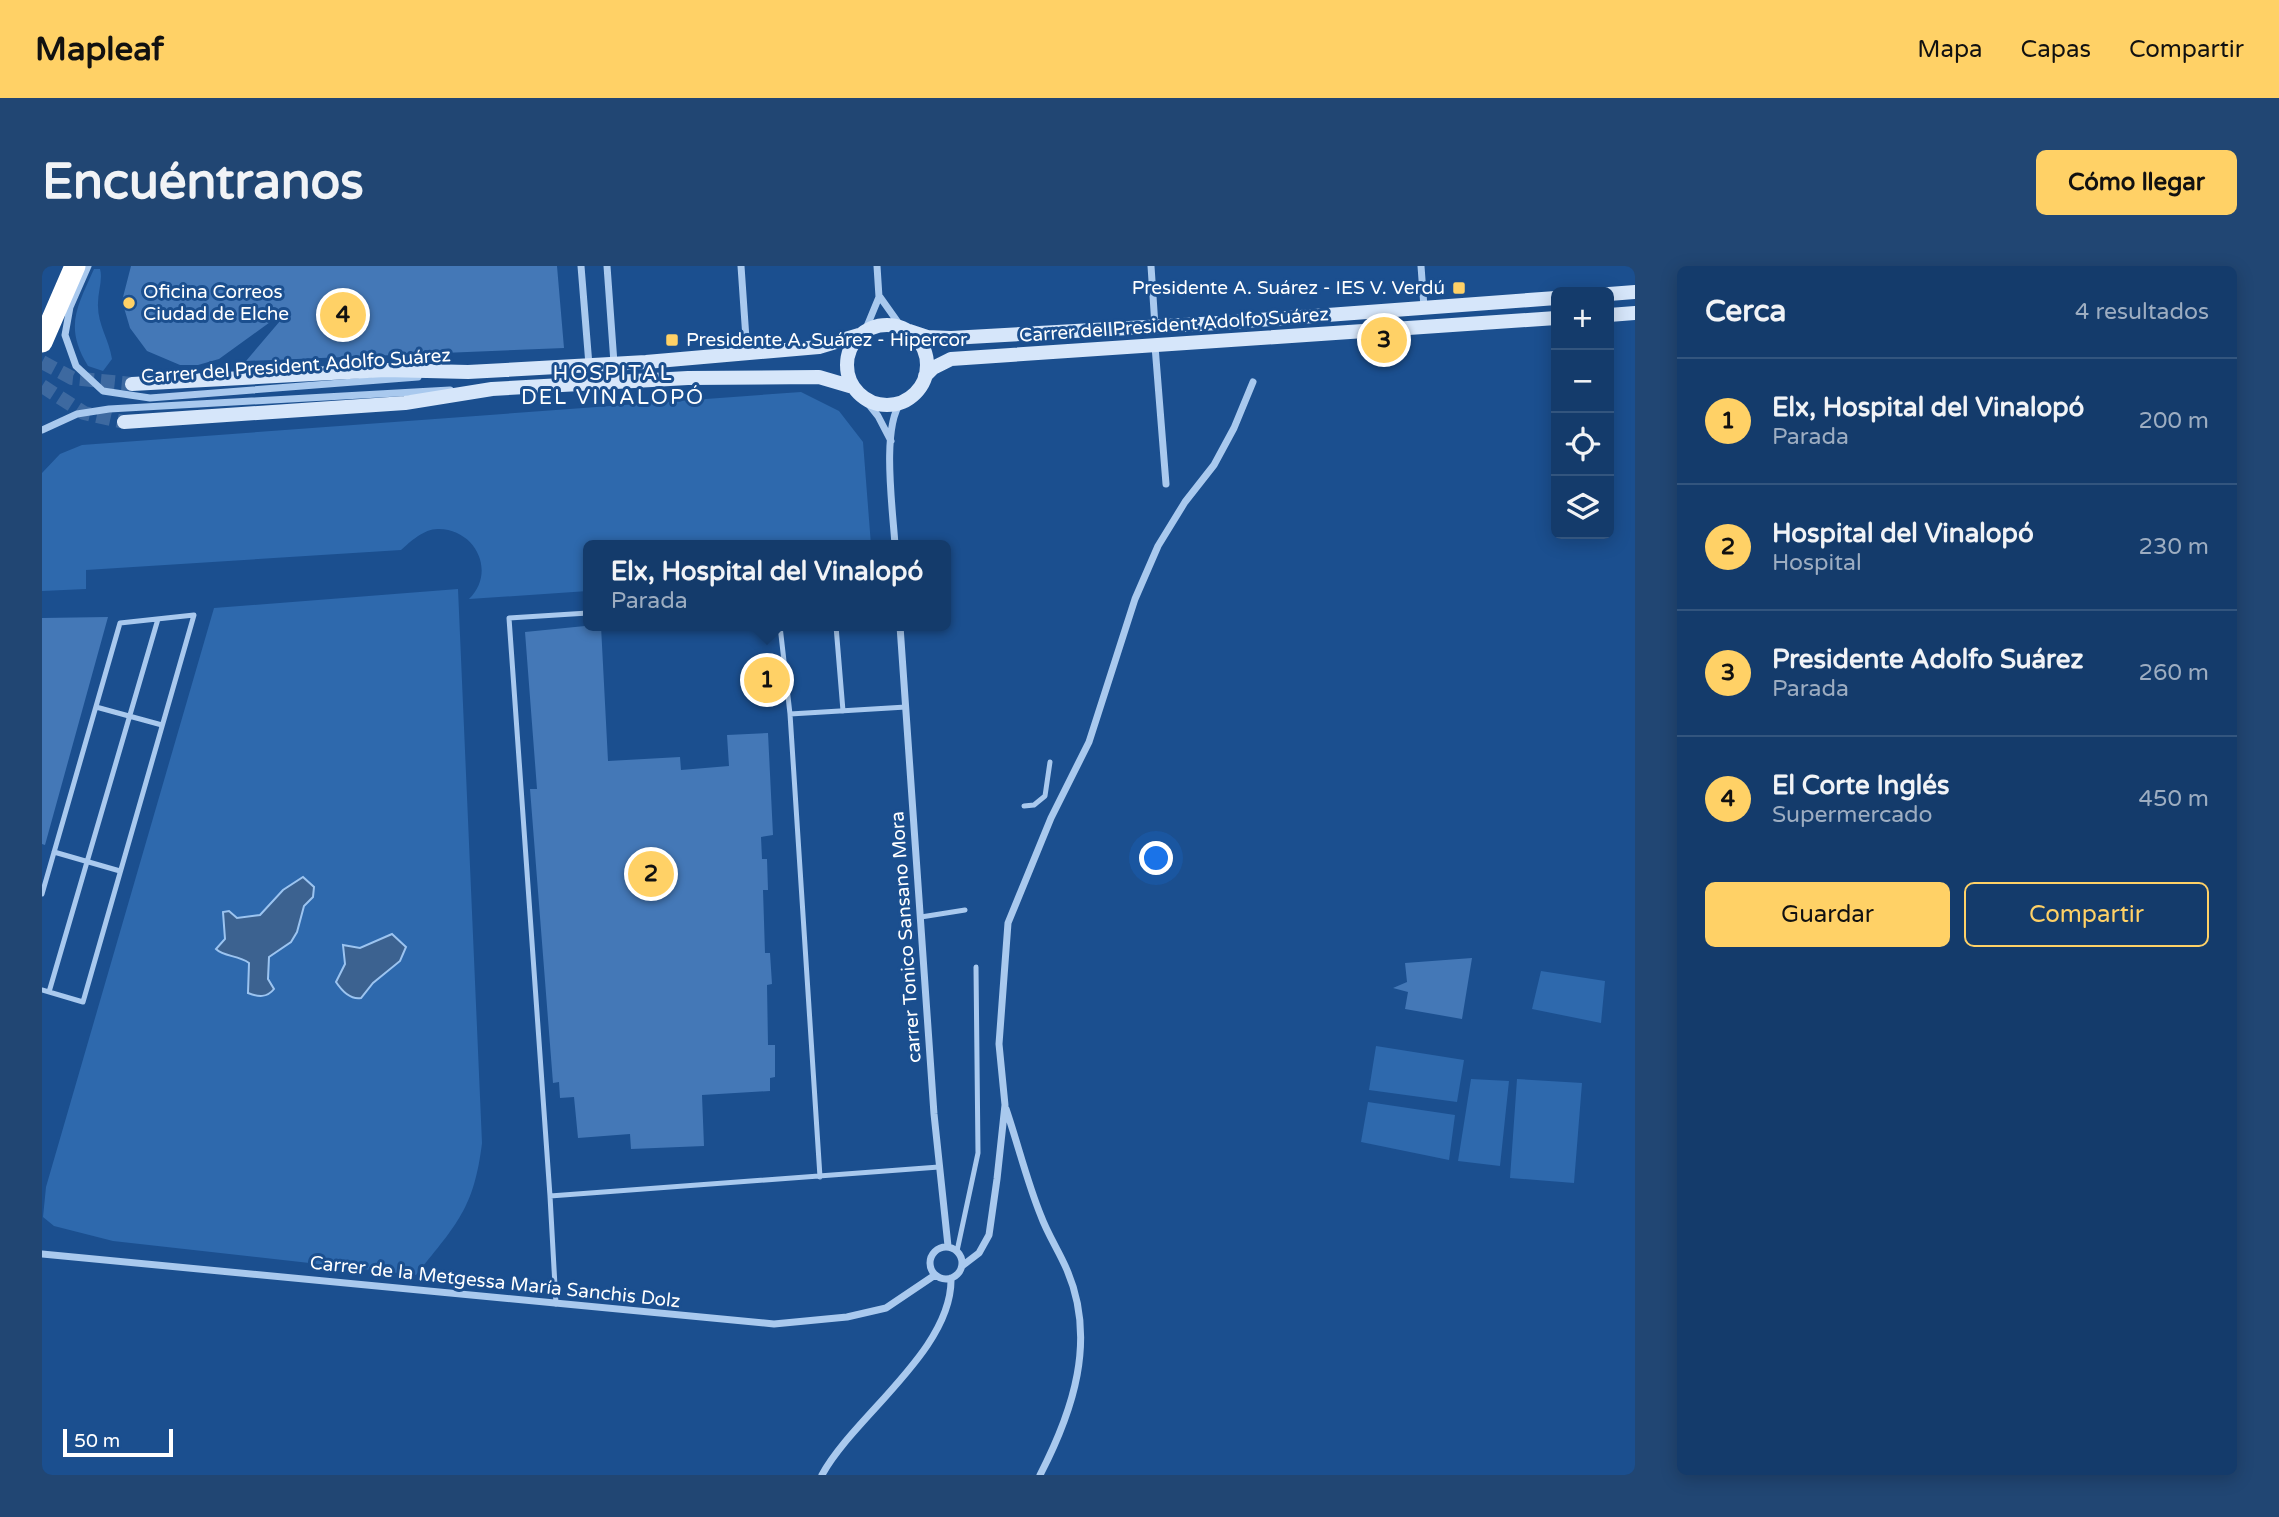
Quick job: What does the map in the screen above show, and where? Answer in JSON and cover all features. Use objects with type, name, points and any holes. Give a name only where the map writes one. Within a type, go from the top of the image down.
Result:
[{"type":"highway","points":[[42,342],[75,266]]},
{"type":"main road","points":[[1614,294],[1635,292]]},
{"type":"main road","name":"Carrer del President Adolfo Suárez","points":[[906,329],[939,338],[1551,298]]},
{"type":"main road","points":[[1614,315],[1635,313]]},
{"type":"main road","name":"Carrer del President Adolfo Suárez","points":[[925,376],[933,368],[951,359],[1551,318]]},
{"type":"main road","points":[[884,324],[906,329],[925,352],[925,376],[918,390],[901,402],[882,405],[857,391],[847,371],[847,358],[862,333],[884,324]]},
{"type":"main road","name":"Carrer del President Adolfo Suárez","points":[[132,384],[384,370],[468,372],[747,354],[819,347],[862,333]]},
{"type":"main road","name":"Carrer del President Adolfo Suárez","points":[[124,422],[405,403],[492,389],[688,378],[819,377],[857,391]]},
{"type":"street","name":"Carrer del President Adolfo Suárez","points":[[88,266],[70,307],[65,335],[76,366],[94,385],[111,393],[150,398],[468,372]]},
{"type":"street","points":[[581,266],[589,365]]},
{"type":"street","points":[[607,266],[614,363]]},
{"type":"street","points":[[741,266],[747,354]]},
{"type":"street","points":[[862,333],[879,297],[877,266]]},
{"type":"street","points":[[1151,266],[1155,326]]},
{"type":"street","points":[[1421,266],[1424,308]]},
{"type":"street","points":[[879,297],[906,329]]},
{"type":"street","points":[[42,323],[57,307]]},
{"type":"street","points":[[1155,346],[1166,484]]},
{"type":"street","points":[[1040,1475],[1061,1434],[1078,1380],[1082,1327],[1068,1272],[1041,1217],[1005,1105],[999,1044],[1007,923],[1051,818],[1089,742],[1135,599],[1158,546],[1185,502],[1214,465],[1254,382]]},
{"type":"street","name":"Carrer del President Adolfo Suárez","points":[[42,430],[77,414],[109,409],[408,391],[492,389]]},
{"type":"street","points":[[857,391],[878,416],[891,442]]},
{"type":"street","points":[[895,540],[891,442],[895,414],[901,402]]},
{"type":"street","name":"carrer Tonico Sansano Mora","points":[[900,631],[939,1167],[948,1246]]},
{"type":"street","points":[[822,1475],[904,1376],[948,1310],[952,1296],[951,1278],[979,1254],[989,1235],[1005,1105]]},
{"type":"street","points":[[951,1278],[935,1275],[930,1265],[932,1254],[948,1246],[957,1251],[962,1266]]},
{"type":"street","name":"Carrer de la Metgessa María Sanchis Dolz","points":[[42,1254],[774,1324],[847,1317],[886,1308],[935,1275]]},
{"type":"lane","points":[[556,1305],[509,618],[583,613]]},
{"type":"lane","points":[[42,894],[120,623],[194,615],[83,1002],[42,990]]},
{"type":"lane","points":[[49,992],[158,619]]},
{"type":"lane","points":[[781,631],[790,714],[820,1177]]},
{"type":"lane","points":[[836,631],[843,710]]},
{"type":"lane","points":[[790,714],[906,707]]},
{"type":"lane","points":[[96,708],[162,725]]},
{"type":"lane","points":[[1024,806],[1034,805],[1045,796],[1050,762]]},
{"type":"lane","points":[[54,852],[120,871]]},
{"type":"lane","points":[[921,917],[965,910]]},
{"type":"lane","points":[[957,1251],[978,1153],[976,967]]},
{"type":"lane","points":[[550,1196],[939,1167]]},
{"type":"shaded area","points":[[94,269],[100,269],[98,311],[112,359],[103,371],[88,366],[76,340],[78,306]]},
{"type":"shaded area","points":[[801,392],[839,411],[863,442],[871,540],[583,540],[583,591],[469,599],[477,589],[481,577],[478,555],[464,537],[452,531],[434,529],[418,536],[401,550],[86,570],[86,589],[42,591],[42,473],[60,454],[82,445]]},
{"type":"shaded area","points":[[458,589],[482,1143],[474,1184],[461,1215],[416,1275],[113,1241],[54,1226],[43,1217],[46,1187],[214,608]]},
{"type":"shaded area","points":[[303,877],[314,887],[313,897],[304,906],[297,932],[291,942],[269,957],[268,979],[274,989],[262,996],[248,993],[249,963],[216,949],[225,939],[223,912],[229,911],[237,918],[260,915],[283,890]]},
{"type":"shaded area","points":[[392,934],[406,947],[400,961],[373,983],[361,998],[353,998],[341,989],[336,982],[345,964],[343,945],[360,948]]},
{"type":"shaded area","points":[[1541,971],[1605,981],[1601,1023],[1532,1009]]},
{"type":"shaded area","points":[[1376,1046],[1464,1060],[1457,1102],[1369,1090]]},
{"type":"shaded area","points":[[1471,1079],[1509,1081],[1500,1166],[1458,1161]]},
{"type":"shaded area","points":[[1517,1079],[1582,1083],[1574,1183],[1510,1178]]},
{"type":"shaded area","points":[[1368,1102],[1455,1115],[1449,1160],[1361,1142]]},
{"type":"building","points":[[131,266],[557,266],[564,348],[246,361],[286,314],[284,312],[219,359],[198,365],[180,365],[147,351],[130,328],[122,301]]},
{"type":"building","points":[[108,617],[45,845],[42,844],[42,618]]},
{"type":"building","points":[[583,626],[583,631],[601,631],[608,761],[680,757],[681,770],[729,766],[727,735],[768,733],[773,835],[761,837],[762,859],[767,859],[768,890],[763,890],[765,953],[770,953],[772,984],[767,985],[768,1045],[775,1045],[775,1077],[770,1078],[770,1091],[702,1095],[704,1146],[631,1149],[630,1134],[578,1138],[574,1097],[560,1098],[559,1082],[553,1083],[530,789],[537,789],[525,632]]},
{"type":"building","points":[[1472,958],[1462,1019],[1405,1009],[1408,992],[1393,988],[1407,982],[1405,963]]},
{"type":"tunnel","points":[[42,362],[72,378],[132,384]]},
{"type":"tunnel","points":[[42,386],[84,413],[124,422]]},
{"type":"place","name":"Presidente A. Suárez - IES V. Verdú","points":[[1459,288]]},
{"type":"place","name":"Oficina Correos Ciudad de Elche","points":[[129,303]]},
{"type":"place","name":"El Corte Inglés","points":[[343,315]]},
{"type":"place","name":"Presidente A. Suárez - Hipercor","points":[[672,340]]},
{"type":"place","name":"Presidente Adolfo Suárez","points":[[1384,340]]},
{"type":"place","name":"Elx, Hospital del Vinalopó","points":[[767,680]]},
{"type":"place","name":"Hospital del Vinalopó","points":[[651,874]]},
{"type":"district","name":"HOSPITAL DEL VINALOPÓ","points":[[613,385]]}]
